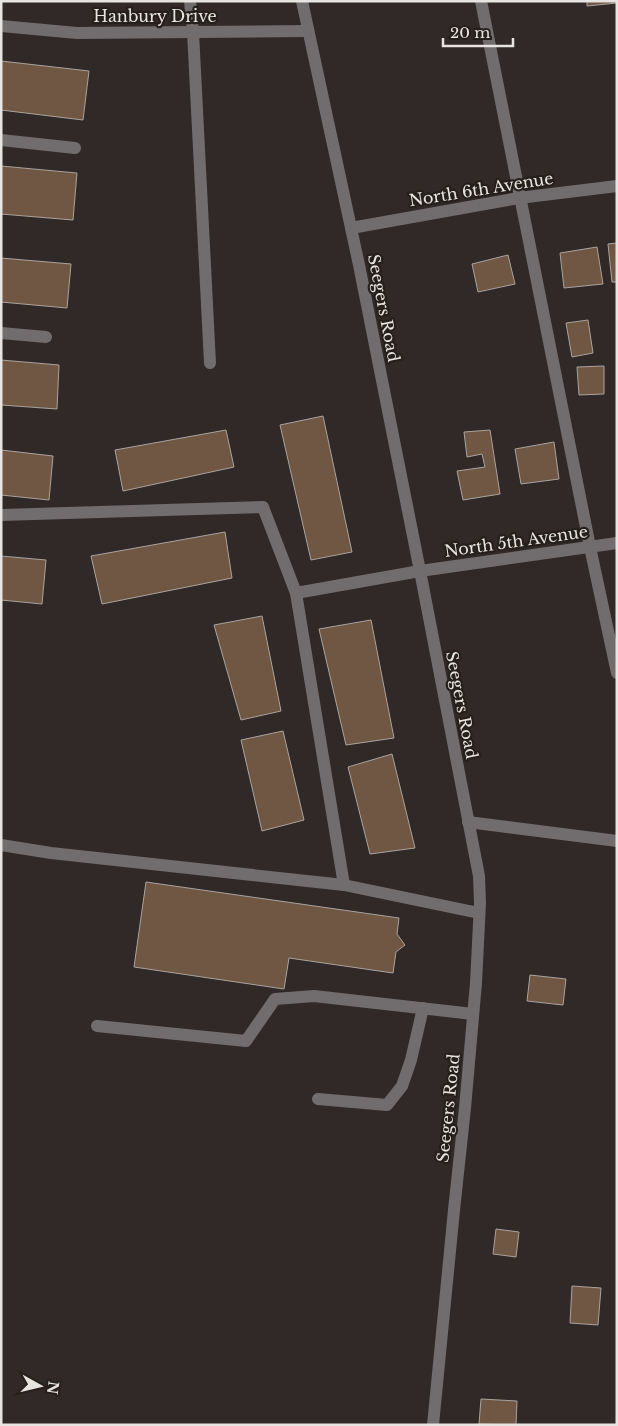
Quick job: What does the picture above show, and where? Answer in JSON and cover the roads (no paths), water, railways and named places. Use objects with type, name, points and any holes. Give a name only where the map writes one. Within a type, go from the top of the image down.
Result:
[{"type":"street","points":[[190,1],[210,362]]},
{"type":"street","name":"Seegers Road","points":[[302,1],[351,228],[479,876],[479,913],[473,1014],[433,1425]]},
{"type":"street","points":[[481,1],[519,198],[617,673]]},
{"type":"street","name":"Hanbury Drive","points":[[1,26],[77,33],[308,31]]},
{"type":"street","points":[[1,140],[75,148]]},
{"type":"street","name":"North 6th Avenue","points":[[351,228],[519,198],[617,186]]},
{"type":"street","points":[[1,333],[46,337]]},
{"type":"street","points":[[1,515],[263,507],[296,593],[344,885]]},
{"type":"street","name":"North 5th Avenue","points":[[296,593],[420,571],[617,543]]},
{"type":"street","points":[[468,822],[617,841]]},
{"type":"street","points":[[1,845],[61,854],[344,885],[479,913]]},
{"type":"street","points":[[97,1026],[246,1041],[275,999],[314,996],[473,1014]]},
{"type":"street","points":[[318,1099],[387,1105],[402,1086],[411,1060],[423,1008]]}]
